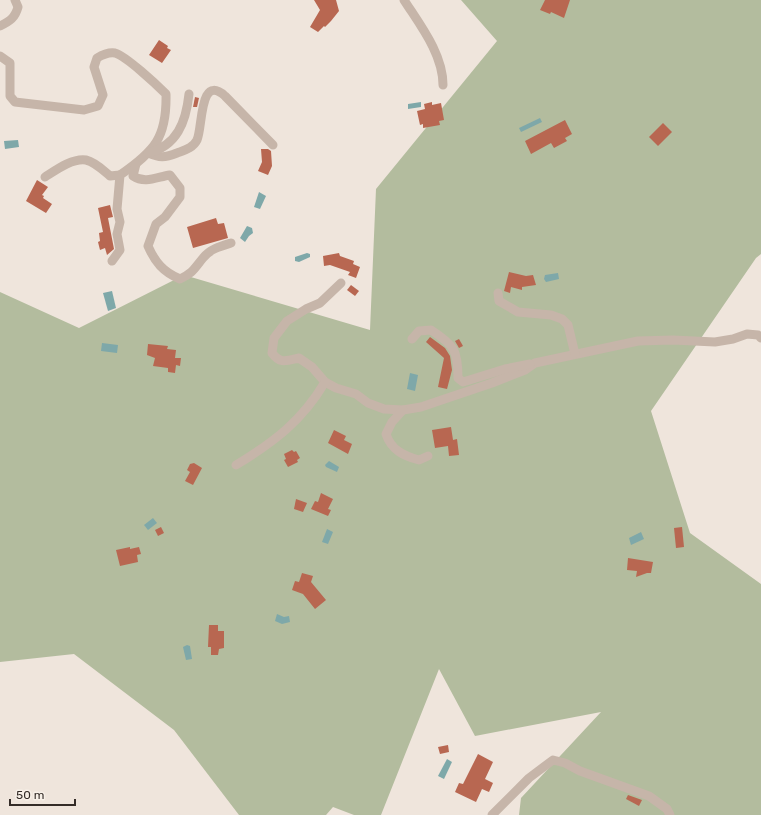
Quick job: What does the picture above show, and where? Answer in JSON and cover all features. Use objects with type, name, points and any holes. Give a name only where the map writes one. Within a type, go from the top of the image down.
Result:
[{"type":"street","points":[[0,26],[12,20],[17,14],[18,7],[15,0]]},
{"type":"street","points":[[404,0],[438,58],[443,75],[443,85]]},
{"type":"street","points":[[0,94],[10,96],[15,102],[26,104],[84,110],[98,106],[103,95],[94,68],[97,58],[104,54],[115,53],[148,77],[166,94],[166,115],[161,136],[148,154],[134,166],[120,175],[110,176],[97,165],[86,160],[75,162],[59,168],[44,177]]},
{"type":"street","points":[[0,56],[10,63],[10,96]]},
{"type":"street","points":[[148,154],[160,158],[190,148],[199,134],[203,103],[207,94],[213,90],[220,91],[273,145]]},
{"type":"street","points":[[148,154],[160,150],[176,135],[186,116],[189,94]]},
{"type":"street","points":[[134,166],[133,176],[137,179],[150,180],[170,175],[180,188],[180,197],[165,217],[156,224],[148,246],[154,260],[162,269],[180,279],[190,274],[203,257],[215,248],[231,243]]},
{"type":"street","points":[[112,261],[120,250],[117,234],[120,222],[117,209],[120,175]]},
{"type":"street","points":[[341,283],[320,303],[306,309],[287,321],[274,338],[272,354],[277,361],[283,362],[299,358],[312,367],[325,382],[356,394],[368,403],[384,409],[403,410],[421,407],[492,384],[525,370],[535,363]]},
{"type":"street","points":[[498,293],[499,301],[518,312],[551,315],[562,319],[568,325],[575,354]]},
{"type":"street","points":[[412,339],[419,331],[431,330],[451,345],[456,352],[458,378],[463,382],[505,369],[638,342],[674,340],[715,342],[733,339],[747,334],[758,335],[761,338]]},
{"type":"street","points":[[236,465],[267,446],[293,425],[313,402],[325,382]]},
{"type":"street","points":[[403,410],[392,422],[386,434],[389,444],[408,457],[419,460],[428,456]]},
{"type":"street","points":[[492,815],[529,778],[553,760],[565,763],[649,796],[667,809],[670,815]]},
{"type":"green space","points":[[461,0],[761,0],[761,254],[756,258],[651,411],[690,533],[761,584],[761,815],[519,815],[521,798],[601,712],[475,736],[439,669],[381,815],[354,815],[333,807],[326,815],[239,815],[174,730],[74,654],[0,662],[0,292],[79,328],[184,275],[370,330],[376,189],[497,41]]},
{"type":"water","points":[[421,102],[421,107],[408,109],[408,104]]},
{"type":"water","points":[[540,118],[542,122],[521,132],[519,128]]},
{"type":"water","points":[[18,140],[19,147],[5,149],[4,141]]},
{"type":"water","points":[[259,192],[266,196],[260,209],[254,207]]},
{"type":"water","points":[[247,226],[252,228],[253,233],[245,242],[240,238]]},
{"type":"water","points":[[307,253],[310,254],[310,257],[299,262],[295,261],[295,257]]},
{"type":"water","points":[[558,273],[559,279],[546,282],[544,279],[545,275]]},
{"type":"water","points":[[112,291],[116,308],[108,311],[103,293]]},
{"type":"water","points":[[102,343],[118,345],[117,353],[101,351]]},
{"type":"water","points":[[410,373],[418,375],[415,391],[407,389]]},
{"type":"water","points":[[329,461],[339,467],[337,472],[326,467],[325,465]]},
{"type":"water","points":[[153,518],[157,523],[148,530],[144,525]]},
{"type":"water","points":[[327,529],[333,532],[328,544],[322,542]]},
{"type":"water","points":[[641,532],[644,539],[631,545],[629,538]]},
{"type":"water","points":[[277,614],[284,617],[289,616],[290,622],[282,624],[275,621]]},
{"type":"water","points":[[187,645],[190,646],[192,659],[186,660],[183,647]]},
{"type":"water","points":[[447,759],[452,762],[444,779],[438,776]]},
{"type":"building","points":[[314,0],[336,0],[339,11],[325,27],[324,26],[318,32],[310,27],[320,10]]},
{"type":"building","points":[[545,0],[570,0],[564,18],[551,12],[550,14],[540,10]]},
{"type":"building","points":[[159,40],[171,50],[162,63],[149,55]]},
{"type":"building","points":[[195,97],[199,98],[197,107],[193,107]]},
{"type":"building","points":[[432,102],[432,105],[441,103],[444,120],[439,121],[440,125],[423,128],[423,124],[420,125],[417,111],[425,109],[424,104]]},
{"type":"building","points":[[565,120],[572,134],[565,138],[567,141],[554,148],[551,143],[531,154],[525,141]]},
{"type":"building","points":[[663,123],[672,132],[658,146],[649,137]]},
{"type":"building","points":[[261,149],[268,149],[271,151],[272,166],[268,175],[258,171],[262,162]]},
{"type":"building","points":[[37,180],[48,187],[42,195],[44,196],[43,198],[52,204],[46,213],[26,201]]},
{"type":"building","points":[[110,205],[113,217],[108,218],[114,249],[107,255],[105,248],[100,250],[98,242],[100,241],[99,233],[103,232],[98,208]]},
{"type":"building","points":[[216,218],[218,224],[224,223],[228,238],[193,248],[187,227]]},
{"type":"building","points":[[339,253],[340,256],[354,261],[353,264],[360,267],[356,278],[348,275],[350,272],[330,265],[324,266],[323,256]]},
{"type":"building","points":[[509,272],[526,276],[533,275],[536,285],[522,287],[522,290],[511,287],[510,293],[504,291]]},
{"type":"building","points":[[351,285],[359,291],[355,296],[347,290]]},
{"type":"building","points":[[430,337],[445,348],[450,356],[452,370],[447,389],[438,387],[444,358],[426,342]]},
{"type":"building","points":[[459,339],[463,346],[459,348],[455,341]]},
{"type":"building","points":[[148,344],[168,346],[167,349],[176,350],[175,358],[181,358],[180,366],[176,365],[175,373],[168,372],[168,368],[153,366],[155,358],[147,355]]},
{"type":"building","points":[[451,427],[453,440],[457,439],[459,455],[449,456],[448,446],[435,448],[432,430]]},
{"type":"building","points":[[334,430],[346,436],[344,440],[352,444],[348,454],[328,443]]},
{"type":"building","points":[[292,450],[294,452],[296,451],[300,458],[297,460],[298,462],[288,467],[284,460],[286,459],[284,454]]},
{"type":"building","points":[[194,463],[202,468],[193,485],[185,481],[190,472],[187,470],[190,464]]},
{"type":"building","points":[[321,493],[333,499],[328,509],[331,510],[328,516],[311,509],[315,501],[318,502]]},
{"type":"building","points":[[296,499],[307,503],[303,512],[294,509]]},
{"type":"building","points":[[161,527],[164,533],[158,536],[155,530]]},
{"type":"building","points":[[682,527],[684,547],[676,548],[674,528]]},
{"type":"building","points":[[130,547],[130,549],[139,547],[141,554],[137,555],[138,562],[120,566],[116,550]]},
{"type":"building","points":[[628,558],[653,562],[651,573],[636,577],[637,571],[627,570]]},
{"type":"building","points":[[302,573],[313,576],[311,582],[326,600],[315,609],[303,594],[292,590],[295,581],[299,582]]},
{"type":"building","points":[[209,625],[218,625],[218,631],[224,631],[224,648],[219,649],[218,655],[211,655],[211,647],[208,647]]},
{"type":"building","points":[[448,745],[449,752],[440,754],[438,747]]},
{"type":"building","points":[[478,754],[493,762],[485,779],[493,783],[489,792],[482,789],[476,802],[455,792],[459,783],[463,784]]},
{"type":"building","points":[[628,795],[642,800],[639,806],[626,799]]}]
